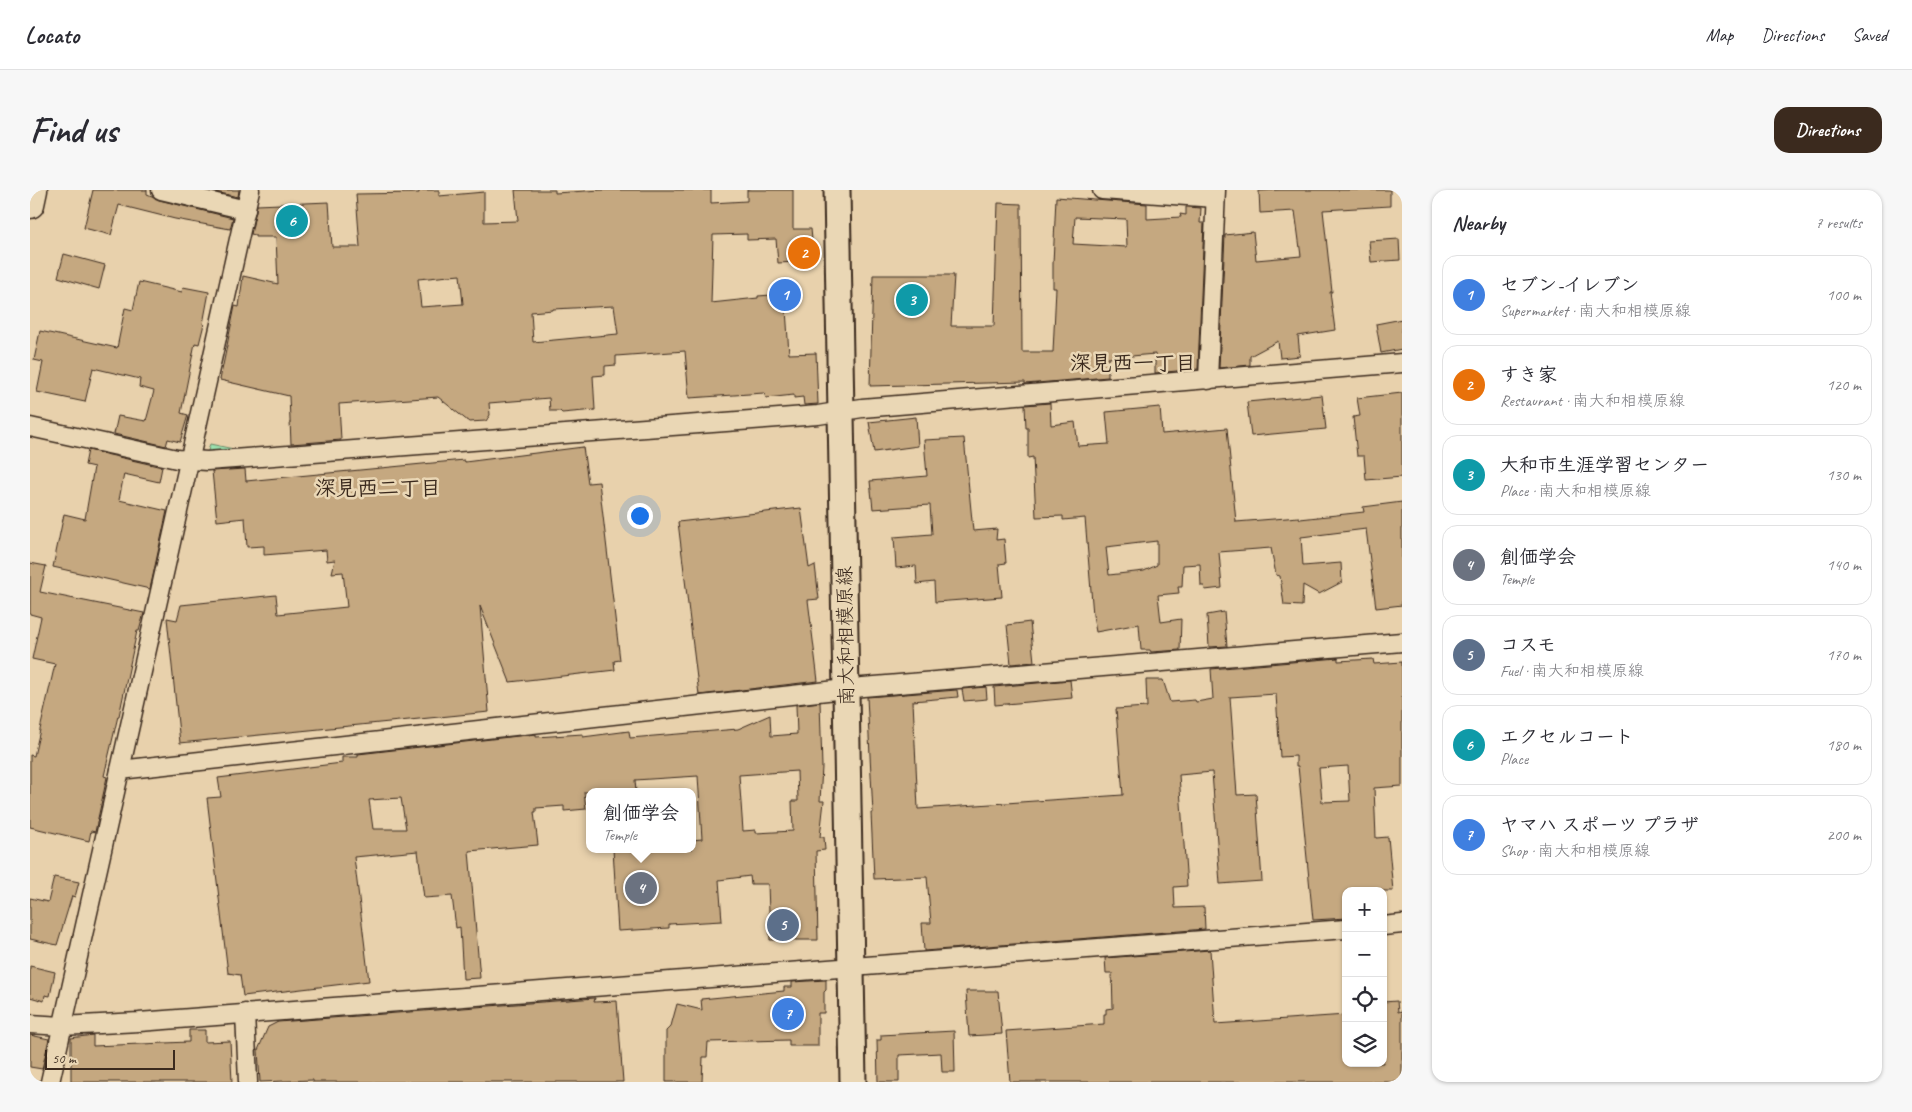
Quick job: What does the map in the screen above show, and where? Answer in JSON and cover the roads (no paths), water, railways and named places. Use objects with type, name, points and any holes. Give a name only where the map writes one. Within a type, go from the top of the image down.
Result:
[{"type":"highway","points":[[30,204],[33,190]]},
{"type":"street","points":[[161,190],[246,210]]},
{"type":"street","points":[[50,1082],[250,190]]},
{"type":"street","name":"南大和相模原線","points":[[837,190],[853,1082]]},
{"type":"street","points":[[1102,190],[1215,194],[1208,380]]},
{"type":"street","points":[[30,427],[189,461],[789,417],[872,407],[1402,363]]},
{"type":"street","points":[[120,770],[846,689],[1402,642]]},
{"type":"street","points":[[1387,926],[1402,924]]},
{"type":"street","points":[[30,1024],[62,1026],[245,1013],[1342,929]]},
{"type":"street","points":[[245,1013],[248,1082]]},
{"type":"place","name":"エクセルコート","points":[[292,221]]},
{"type":"place","name":"すき家","points":[[804,253]]},
{"type":"place","name":"セブン-イレブン","points":[[785,295]]},
{"type":"place","name":"大和市生涯学習センター","points":[[912,300]]},
{"type":"place","name":"創価学会","points":[[641,888]]},
{"type":"place","name":"コスモ","points":[[783,925]]},
{"type":"place","name":"ヤマハ スポーツ プラザ","points":[[788,1014]]},
{"type":"district","name":"深見西一丁目","points":[[1133,363]]},
{"type":"district","name":"深見西二丁目","points":[[378,488]]}]
